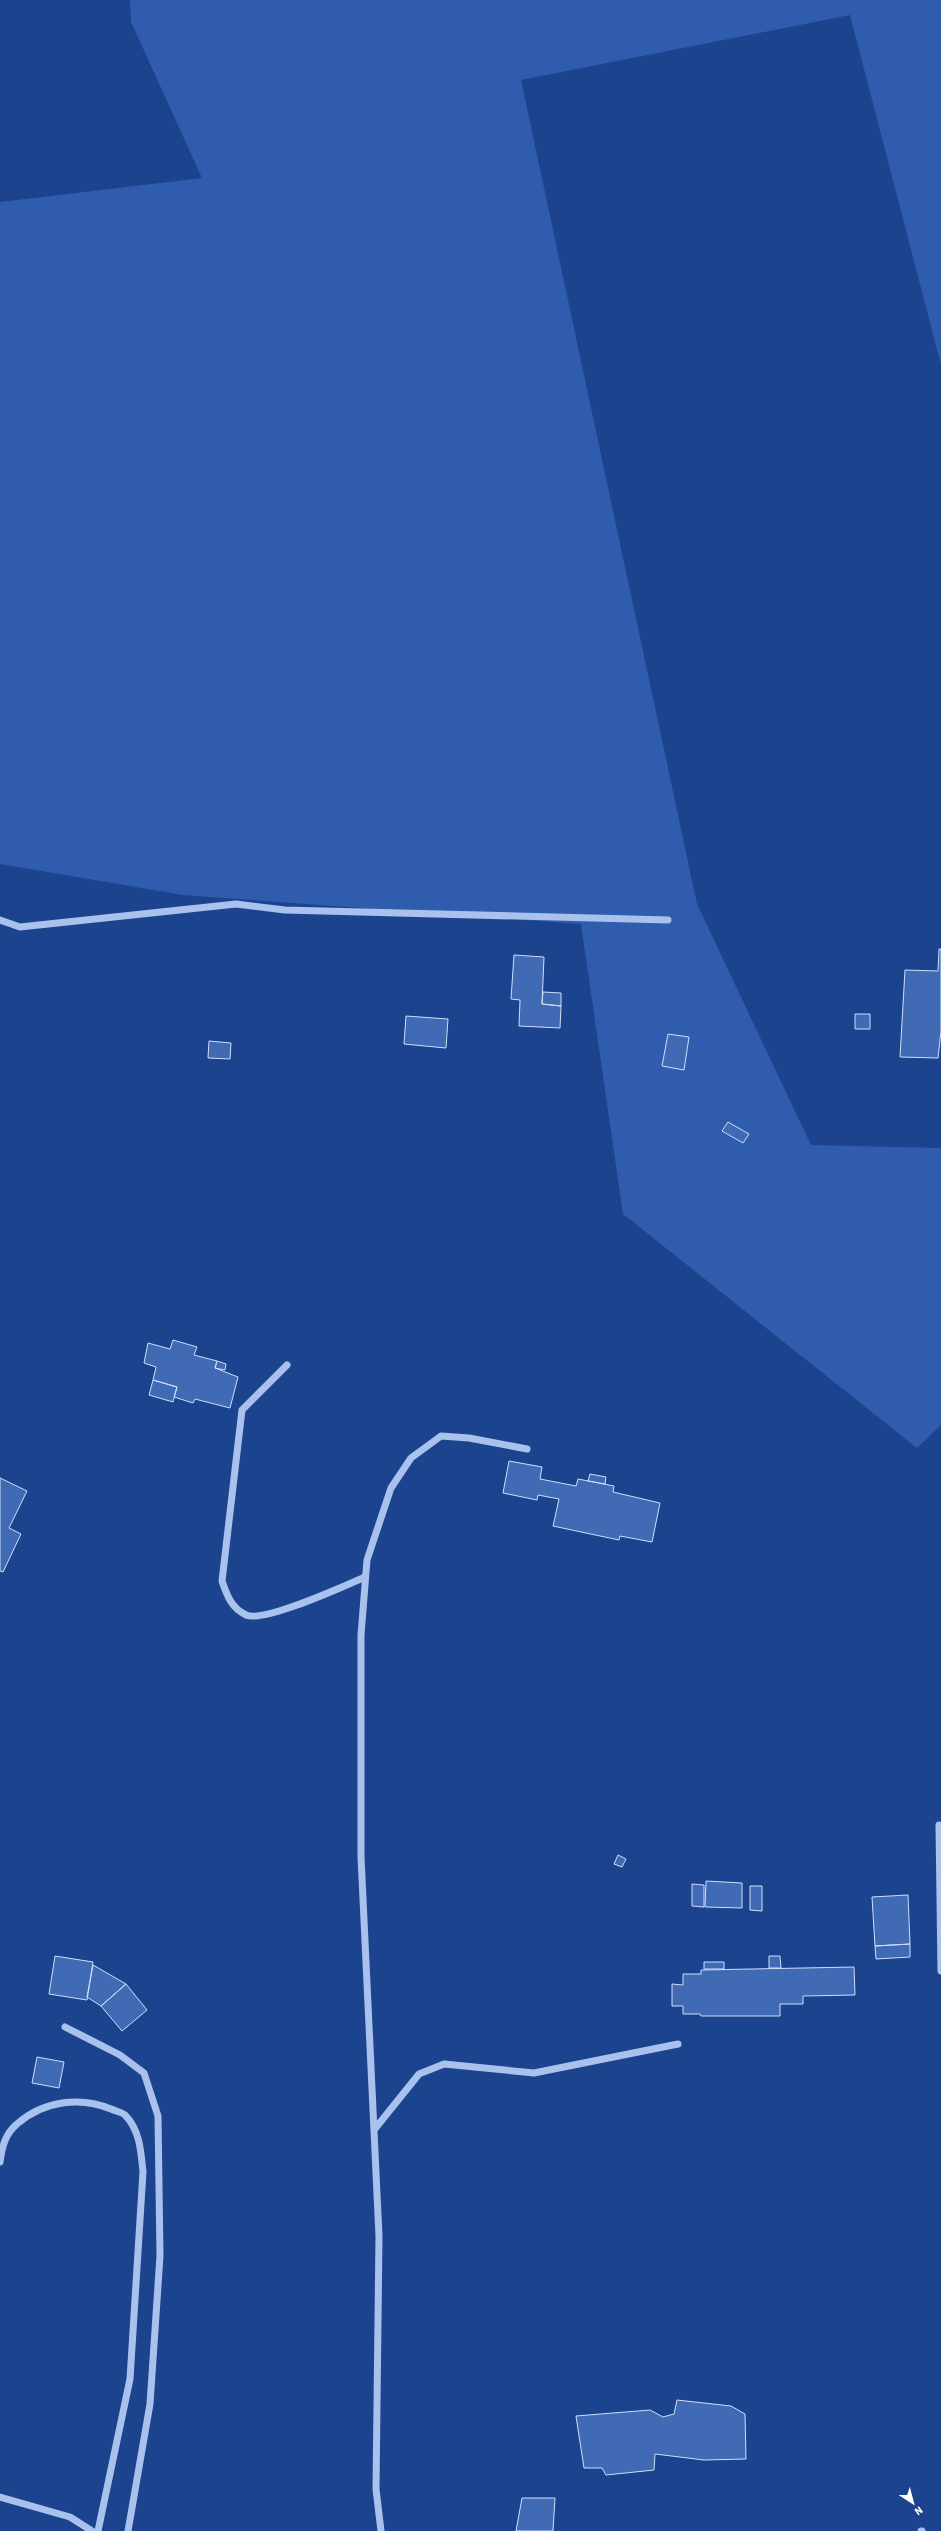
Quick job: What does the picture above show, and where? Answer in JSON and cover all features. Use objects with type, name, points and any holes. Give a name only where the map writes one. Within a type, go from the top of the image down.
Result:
[{"type":"street","points":[[0,920],[20,927],[236,904],[285,910],[668,920]]},
{"type":"street","points":[[287,1365],[242,1410],[222,1581],[229,1601],[246,1615],[268,1616],[366,1577]]},
{"type":"street","points":[[381,2531],[376,2489],[379,2236],[361,1857],[361,1635],[367,1560],[391,1488],[411,1458],[441,1436],[469,1438],[527,1449]]},
{"type":"street","points":[[939,1825],[941,1972]]},
{"type":"street","points":[[65,2027],[120,2055],[144,2073],[158,2116],[160,2256],[150,2404],[128,2531]]},
{"type":"street","points":[[374,2130],[419,2074],[444,2064],[534,2073],[678,2044]]},
{"type":"street","points":[[0,2162],[4,2142],[16,2124],[39,2110],[60,2102],[95,2102],[125,2115],[139,2139],[143,2172],[130,2379],[98,2531]]},
{"type":"street","points":[[0,2497],[70,2517],[92,2531]]},
{"type":"shaded area","points":[[130,0],[941,0],[941,365],[850,15],[521,80],[697,904],[811,1145],[941,1148],[941,1425],[917,1448],[623,1214],[581,924],[183,895],[0,864],[0,202],[202,178],[131,22]]},
{"type":"building","points":[[939,949],[941,949],[941,1031],[938,1058],[900,1057],[905,970],[938,971]]},
{"type":"building","points":[[514,955],[544,957],[542,1004],[561,1006],[560,1028],[519,1026],[520,1000],[511,999]]},
{"type":"building","points":[[543,992],[561,993],[561,1006],[542,1004]]},
{"type":"building","points":[[855,1014],[870,1014],[870,1029],[855,1029]]},
{"type":"building","points":[[406,1016],[448,1019],[446,1048],[404,1044]]},
{"type":"building","points":[[668,1034],[689,1037],[684,1070],[662,1066]]},
{"type":"building","points":[[209,1041],[231,1043],[230,1059],[208,1058]]},
{"type":"building","points":[[728,1122],[749,1134],[743,1143],[722,1131]]},
{"type":"building","points":[[173,1340],[197,1347],[194,1355],[217,1361],[215,1368],[238,1377],[230,1408],[195,1399],[193,1403],[174,1397],[177,1387],[153,1380],[156,1367],[144,1363],[148,1343],[170,1349]]},
{"type":"building","points":[[217,1361],[226,1364],[225,1370],[215,1368]]},
{"type":"building","points":[[153,1380],[177,1387],[173,1402],[149,1395]]},
{"type":"building","points":[[509,1461],[542,1467],[540,1479],[576,1486],[578,1479],[614,1486],[613,1492],[660,1503],[652,1542],[620,1536],[619,1540],[553,1526],[559,1499],[538,1495],[537,1500],[503,1493]]},
{"type":"building","points":[[590,1474],[606,1477],[605,1484],[588,1481]]},
{"type":"building","points":[[0,1478],[27,1491],[9,1528],[21,1534],[3,1572],[0,1571]]},
{"type":"building","points":[[618,1855],[626,1859],[622,1867],[614,1864]]},
{"type":"building","points":[[706,1881],[742,1883],[742,1908],[705,1907]]},
{"type":"building","points":[[692,1884],[704,1885],[704,1907],[692,1906]]},
{"type":"building","points":[[750,1886],[762,1886],[762,1911],[750,1910]]},
{"type":"building","points":[[908,1895],[910,1944],[875,1946],[872,1897]]},
{"type":"building","points":[[910,1944],[910,1957],[876,1959],[875,1946]]},
{"type":"building","points":[[55,1956],[93,1962],[87,2000],[49,1994]]},
{"type":"building","points":[[769,1956],[780,1956],[781,1968],[769,1968]]},
{"type":"building","points":[[704,1962],[724,1962],[724,1969],[704,1969]]},
{"type":"building","points":[[93,1965],[126,1984],[101,2006],[87,1997]]},
{"type":"building","points":[[854,1967],[855,1995],[803,1996],[803,2004],[780,2004],[780,2016],[701,2016],[700,2014],[683,2014],[683,2006],[672,2006],[672,1984],[683,1985],[683,1974],[701,1974],[701,1970]]},
{"type":"building","points":[[126,1984],[147,2010],[122,2031],[101,2006]]},
{"type":"building","points":[[37,2057],[64,2062],[59,2088],[32,2083]]},
{"type":"building","points":[[677,2400],[731,2406],[745,2414],[746,2459],[704,2460],[655,2454],[654,2470],[606,2475],[602,2468],[584,2468],[576,2416],[650,2410],[663,2417],[674,2414]]},
{"type":"building","points":[[522,2498],[555,2498],[553,2531],[516,2531]]}]
